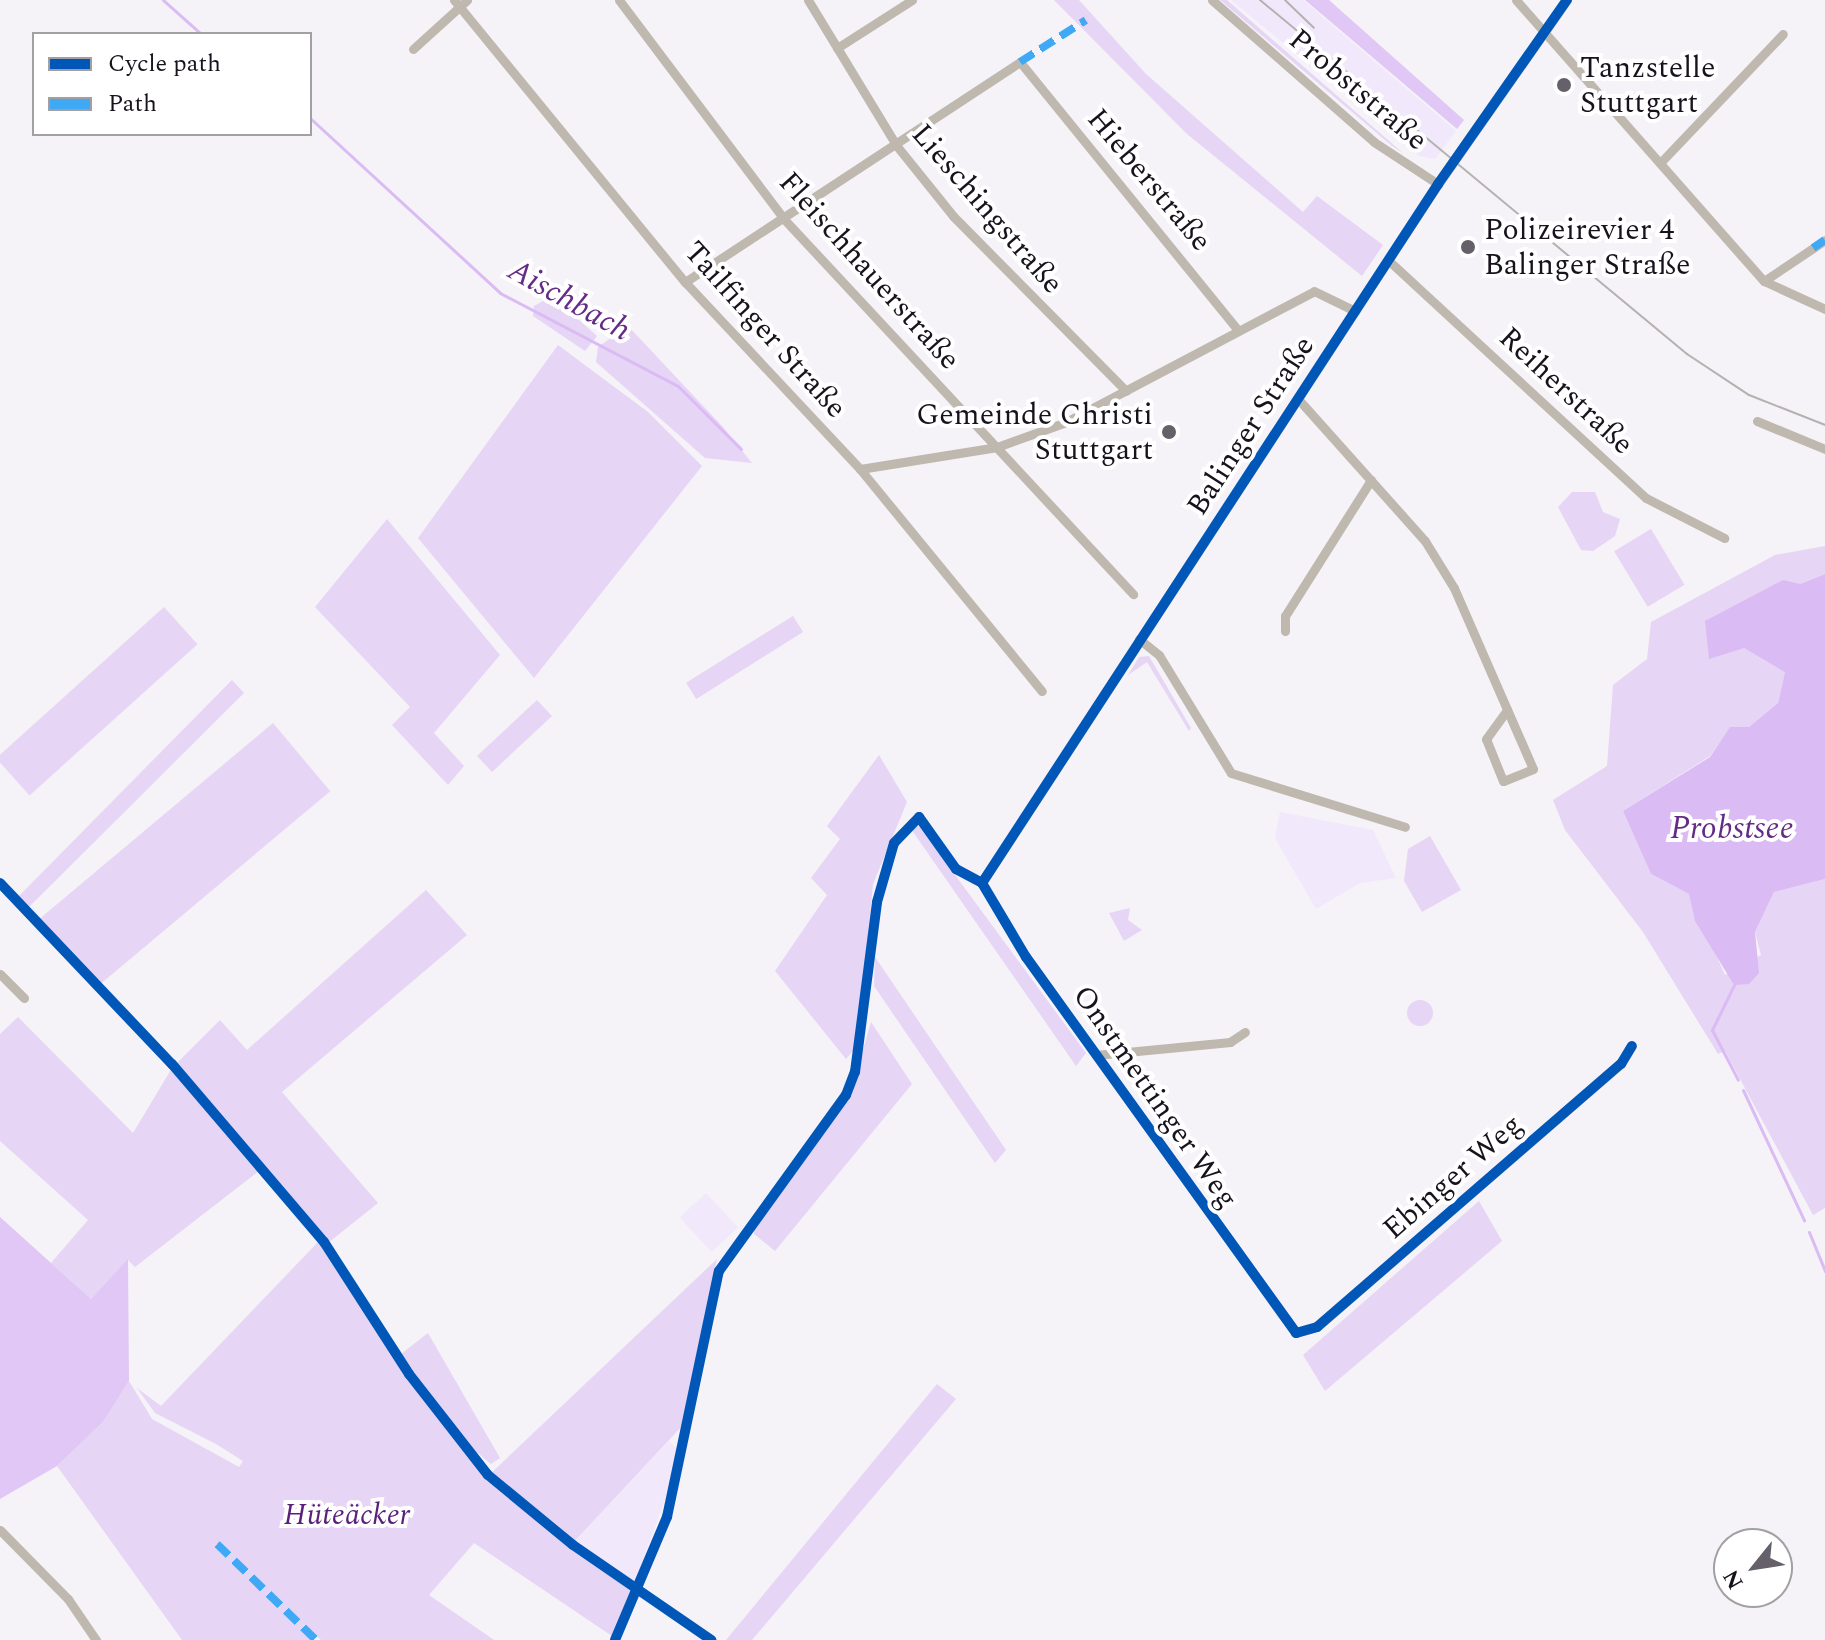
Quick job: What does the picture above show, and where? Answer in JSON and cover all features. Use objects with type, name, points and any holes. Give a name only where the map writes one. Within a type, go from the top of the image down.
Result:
[{"type":"street","points":[[413,49],[457,4],[467,0]]},
{"type":"street","name":"Fleischhauerstraße","points":[[619,0],[783,218],[1133,594]]},
{"type":"street","name":"Lieschingstraße","points":[[808,0],[896,145],[953,216],[1126,391]]},
{"type":"street","points":[[837,48],[912,0]]},
{"type":"street","name":"Probststraße","points":[[1212,0],[1374,142],[1438,184]]},
{"type":"street","points":[[1516,0],[1764,281],[1825,309]]},
{"type":"street","name":"Balinger Straße","points":[[982,883],[1438,184],[1542,30],[1567,0]]},
{"type":"street","name":"Tailfinger Straße","points":[[457,4],[685,282],[860,469],[1042,691]]},
{"type":"street","points":[[1660,163],[1783,34]]},
{"type":"street","name":"Hieberstraße","points":[[896,145],[1020,62],[1238,330]]},
{"type":"street","points":[[685,282],[896,145]]},
{"type":"street","points":[[1764,281],[1825,240]]},
{"type":"street","name":"Reiherstraße","points":[[1388,260],[1646,498],[1724,538]]},
{"type":"street","points":[[860,469],[997,447],[1126,391],[1314,291],[1355,311]]},
{"type":"street","points":[[1299,400],[1439,562],[1507,710],[1533,769],[1503,781],[1486,739],[1507,710]]},
{"type":"street","points":[[1757,421],[1825,449]]},
{"type":"street","points":[[1285,631],[1285,616],[1371,480]]},
{"type":"street","points":[[1139,639],[1159,655],[1231,773],[1405,827]]},
{"type":"street","name":"Onstmettinger Weg","points":[[982,883],[1096,1055],[1296,1333]]},
{"type":"street","points":[[0,974],[24,998]]},
{"type":"street","name":"Onstmettinger Weg","points":[[1096,1055],[1230,1042],[1245,1032]]},
{"type":"street","name":"Ebinger Weg","points":[[1296,1333],[1317,1327],[1621,1064],[1632,1046]]},
{"type":"street","points":[[0,1530],[68,1599],[96,1640]]},
{"type":"shaded area","points":[[1231,0],[1303,0],[1456,131],[1435,159],[1419,156]]},
{"type":"shaded area","points":[[1305,0],[1329,0],[1464,120],[1457,129]]},
{"type":"shaded area","points":[[1280,812],[1373,830],[1396,878],[1360,883],[1316,909],[1275,838]]},
{"type":"shaded area","points":[[706,1193],[738,1227],[712,1252],[680,1218]]},
{"type":"shaded area","points":[[0,1217],[91,1299],[128,1259],[129,1381],[103,1422],[57,1466],[0,1499]]},
{"type":"shaded area","points":[[669,1441],[677,1449],[671,1482],[635,1582],[574,1541]]},
{"type":"green space","points":[[1054,0],[1079,0],[1146,74],[1303,212],[1317,196],[1383,245],[1362,276],[1187,134]]},
{"type":"green space","points":[[1220,0],[1227,0],[1404,154],[1391,145]]},
{"type":"green space","points":[[552,296],[597,336],[585,351],[533,316],[534,306]]},
{"type":"green space","points":[[628,326],[722,426],[752,463],[705,458],[596,362],[598,347]]},
{"type":"green space","points":[[558,345],[648,412],[702,466],[534,678],[418,538]]},
{"type":"green space","points":[[1572,492],[1595,492],[1603,512],[1620,519],[1615,536],[1593,551],[1581,550],[1558,507]]},
{"type":"green space","points":[[387,519],[500,655],[434,733],[464,766],[448,785],[392,725],[410,707],[315,607]]},
{"type":"green space","points":[[1651,529],[1684,585],[1648,607],[1614,551]]},
{"type":"green space","points":[[1825,546],[1825,574],[1800,584],[1725,651],[1744,648],[1778,664],[1785,672],[1778,703],[1749,727],[1730,728],[1710,756],[1623,811],[1651,874],[1689,894],[1725,975],[1761,955],[1755,932],[1774,892],[1825,879],[1825,1208],[1813,1215],[1725,1051],[1718,1054],[1643,932],[1565,830],[1553,800],[1607,766],[1613,685],[1647,659],[1651,622],[1775,555]]},
{"type":"green space","points":[[164,607],[197,644],[30,795],[0,763],[0,755]]},
{"type":"green space","points":[[793,616],[803,632],[696,699],[686,683]]},
{"type":"green space","points":[[1149,656],[1191,728],[1189,731],[1147,662],[1128,675],[1139,657]]},
{"type":"green space","points":[[232,680],[244,693],[28,908],[18,897]]},
{"type":"green space","points":[[537,700],[552,716],[492,772],[477,756]]},
{"type":"green space","points":[[273,723],[330,791],[97,987],[39,919]]},
{"type":"green space","points":[[879,755],[907,802],[873,884],[857,1046],[846,1059],[775,971],[827,895],[811,878],[840,839],[827,826]]},
{"type":"green space","points":[[919,826],[1086,1053],[1076,1066],[911,829]]},
{"type":"green space","points":[[1430,836],[1461,890],[1422,912],[1404,881],[1408,849]]},
{"type":"green space","points":[[426,890],[467,935],[282,1092],[378,1203],[328,1243],[264,1167],[135,1267],[128,1260],[91,1299],[51,1263],[88,1220],[0,1141],[0,1034],[18,1017],[133,1133],[172,1068],[220,1020],[247,1050]]},
{"type":"green space","points":[[1130,908],[1128,920],[1142,930],[1124,941],[1109,913]]},
{"type":"green space","points":[[875,957],[1006,1150],[995,1163],[874,986]]},
{"type":"green space","points":[[1420,1000],[1429,1004],[1433,1013],[1429,1022],[1420,1026],[1411,1022],[1407,1013],[1411,1004]]},
{"type":"green space","points":[[871,1022],[912,1084],[775,1251],[754,1234],[754,1224],[848,1101]]},
{"type":"green space","points":[[1479,1201],[1502,1241],[1325,1391],[1303,1355]]},
{"type":"green space","name":"Hüteäcker","points":[[318,1242],[405,1375],[487,1477],[717,1259],[685,1423],[569,1547],[633,1591],[612,1636],[474,1543],[429,1595],[494,1640],[321,1640],[303,1624],[312,1640],[182,1640],[57,1466],[103,1422],[129,1381],[152,1419],[239,1467],[243,1461],[155,1413],[137,1388],[161,1406]]},
{"type":"green space","points":[[428,1333],[500,1458],[491,1464],[462,1440],[401,1354]]},
{"type":"green space","points":[[937,1384],[956,1399],[752,1640],[726,1640]]},
{"type":"water","name":"Probstsee","points":[[1825,574],[1825,879],[1774,892],[1755,932],[1759,973],[1749,984],[1734,985],[1695,921],[1689,894],[1651,874],[1623,811],[1710,757],[1730,727],[1749,727],[1778,703],[1785,672],[1744,648],[1709,659],[1705,621],[1783,580],[1800,584]]},
{"type":"waterway","name":"Aischbach","points":[[163,0],[199,32]]},
{"type":"waterway","name":"Aischbach","points":[[312,120],[500,293],[678,386],[741,449]]},
{"type":"waterway","points":[[1734,985],[1712,1030],[1738,1080]]},
{"type":"waterway","points":[[1743,1090],[1804,1220]]},
{"type":"waterway","points":[[1809,1232],[1825,1271]]},
{"type":"tram line","points":[[1260,0],[1687,354],[1749,395],[1825,425]]},
{"type":"tram line","points":[[1285,0],[1314,28]]},
{"type":"marked path","points":[[1020,62],[1086,20]]},
{"type":"marked path","points":[[1813,248],[1825,240]]},
{"type":"marked path","points":[[217,1544],[316,1640]]},
{"type":"cycle path","points":[[982,883],[1438,184],[1567,0]]},
{"type":"cycle path","points":[[615,1640],[667,1517],[719,1271],[846,1095],[855,1072],[877,902],[894,843],[919,817],[956,869],[982,883]]},
{"type":"cycle path","points":[[0,883],[172,1064],[324,1242],[409,1374],[488,1475],[573,1545],[711,1640]]},
{"type":"cycle path","points":[[982,883],[1026,957],[1296,1333],[1317,1327],[1621,1064],[1632,1046]]},
{"type":"place","name":"Tanzstelle Stuttgart","points":[[1564,85]]},
{"type":"place","name":"Polizeirevier 4 Balinger Straße","points":[[1468,247]]},
{"type":"place","name":"Gemeinde Christi Stuttgart","points":[[1169,432]]}]
